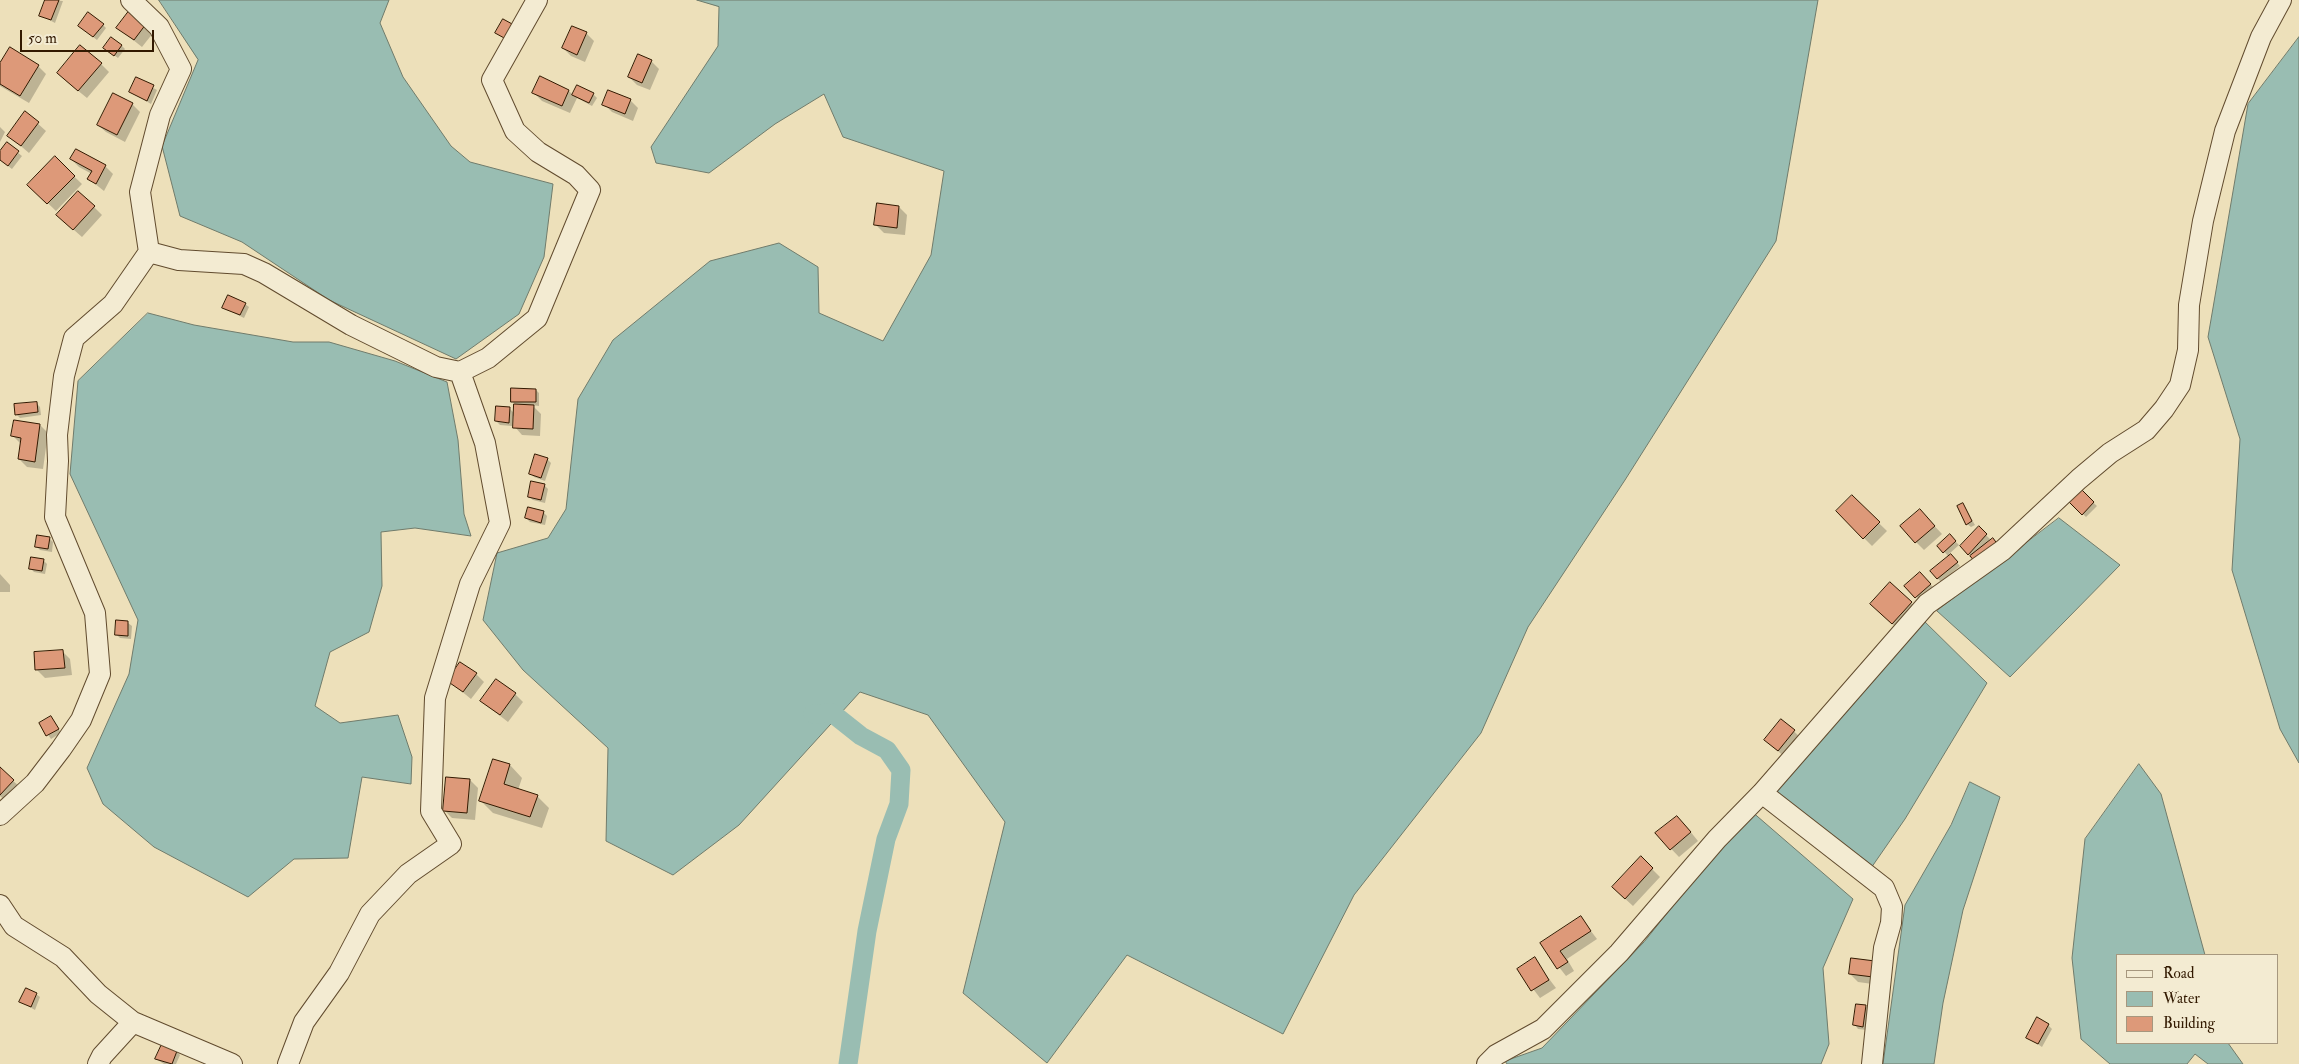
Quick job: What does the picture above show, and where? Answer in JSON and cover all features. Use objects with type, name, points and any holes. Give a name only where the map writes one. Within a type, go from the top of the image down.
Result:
[{"type":"street","points":[[0,815],[35,783],[61,749],[81,720],[100,674],[95,613],[56,516],[59,416],[64,376],[74,338],[113,304],[148,252],[140,192],[160,115],[182,69],[159,27],[131,0]]},
{"type":"street","points":[[148,252],[179,260],[244,264],[264,273],[351,325],[436,367],[460,372],[488,358],[537,318],[590,190],[576,175],[538,152],[515,131],[492,80],[536,0]]},
{"type":"street","points":[[1487,1064],[1496,1055],[1543,1029],[1618,952],[1717,839],[1762,793],[1927,604],[2003,550],[2079,479],[2110,453],[2146,430],[2180,385],[2188,350],[2189,305],[2203,221],[2225,131],[2261,38],[2281,0]]},
{"type":"street","points":[[288,1064],[304,1022],[339,972],[370,914],[408,874],[451,844],[431,811],[435,698],[470,584],[500,523],[485,443],[460,372]]},
{"type":"street","points":[[1762,793],[1884,888],[1892,907],[1891,923],[1884,948],[1872,1064]]},
{"type":"street","points":[[0,905],[14,926],[63,958],[98,994],[133,1022],[232,1064]]},
{"type":"street","points":[[98,1064],[102,1056],[133,1022]]},
{"type":"water","points":[[159,0],[389,0],[380,23],[403,77],[451,146],[470,162],[553,184],[544,257],[519,314],[456,359],[329,300],[242,242],[180,216],[162,146],[198,60]]},
{"type":"water","points":[[697,0],[1818,0],[1776,241],[1625,480],[1528,627],[1481,733],[1354,895],[1283,1034],[1127,955],[1047,1063],[963,993],[1005,822],[928,715],[860,692],[739,825],[673,875],[606,841],[608,748],[523,670],[483,620],[497,553],[548,538],[566,509],[578,399],[613,340],[710,261],[779,243],[818,267],[819,313],[883,341],[931,255],[944,171],[843,137],[824,94],[775,124],[709,173],[656,163],[651,147],[718,46],[719,7]]},
{"type":"water","points":[[2299,37],[2299,763],[2280,729],[2232,570],[2240,439],[2208,337],[2248,104]]},
{"type":"water","points":[[148,313],[194,325],[293,342],[329,342],[395,361],[447,382],[458,440],[464,514],[471,536],[415,528],[381,532],[382,586],[369,632],[330,652],[315,706],[340,723],[398,715],[412,757],[411,784],[362,777],[348,858],[294,859],[248,897],[154,847],[103,804],[87,768],[129,674],[138,620],[70,474],[78,381]]},
{"type":"water","points":[[2059,518],[2120,565],[2010,677],[1937,611]]},
{"type":"water","points":[[1921,618],[1987,683],[1905,819],[1869,871],[1770,792]]},
{"type":"water","points":[[2139,764],[2161,794],[2205,954],[2116,954],[2116,1044],[2229,1044],[2243,1064],[2208,1064],[2195,1054],[2187,1064],[2110,1064],[2081,1039],[2072,958],[2085,839]]},
{"type":"water","points":[[1970,782],[2000,797],[1963,910],[1943,1003],[1934,1064],[1883,1064],[1905,905],[1951,825]]},
{"type":"water","points":[[1750,810],[1853,899],[1823,968],[1829,1044],[1821,1064],[1507,1064],[1505,1061],[1542,1048],[1644,942]]},
{"type":"building","points":[[45,0],[59,0],[51,20],[39,16]]},
{"type":"building","points":[[129,11],[146,24],[134,40],[116,28]]},
{"type":"building","points":[[88,12],[104,24],[93,37],[78,26]]},
{"type":"building","points":[[503,19],[514,25],[506,39],[495,33]]},
{"type":"building","points":[[572,26],[587,32],[577,55],[562,48]]},
{"type":"building","points":[[111,37],[122,45],[114,56],[103,48]]},
{"type":"building","points":[[80,45],[102,63],[78,91],[57,73]]},
{"type":"building","points":[[10,47],[39,65],[20,96],[0,84],[0,63]]},
{"type":"building","points":[[638,54],[652,60],[642,83],[628,77]]},
{"type":"building","points":[[540,76],[569,90],[562,106],[532,93]]},
{"type":"building","points":[[136,77],[154,85],[147,101],[129,92]]},
{"type":"building","points":[[577,85],[594,93],[589,103],[572,95]]},
{"type":"building","points":[[608,90],[631,99],[625,114],[602,105]]},
{"type":"building","points":[[113,93],[133,103],[117,135],[97,125]]},
{"type":"building","points":[[25,111],[39,122],[21,146],[7,136]]},
{"type":"building","points":[[7,142],[19,151],[8,166],[0,160],[0,151]]},
{"type":"building","points":[[76,149],[106,165],[96,184],[87,179],[92,171],[70,159]]},
{"type":"building","points":[[55,156],[75,176],[47,204],[27,185]]},
{"type":"building","points":[[78,191],[95,206],[73,230],[56,215]]},
{"type":"building","points":[[877,203],[899,206],[897,228],[874,225]]},
{"type":"building","points":[[228,295],[246,303],[240,315],[222,308]]},
{"type":"building","points":[[511,388],[536,389],[536,402],[511,402]]},
{"type":"building","points":[[37,402],[38,412],[15,415],[14,404]]},
{"type":"building","points":[[514,404],[534,405],[533,429],[513,428]]},
{"type":"building","points":[[496,406],[510,407],[509,423],[495,421]]},
{"type":"building","points":[[14,420],[40,424],[35,462],[18,459],[21,438],[11,436]]},
{"type":"building","points":[[535,454],[548,458],[541,478],[529,474]]},
{"type":"building","points":[[531,481],[545,484],[541,500],[528,497]]},
{"type":"building","points":[[2081,489],[2094,502],[2082,515],[2069,502]]},
{"type":"building","points":[[1852,495],[1880,522],[1863,539],[1836,511]]},
{"type":"building","points":[[1963,503],[1972,521],[1966,525],[1957,506]]},
{"type":"building","points":[[528,507],[544,511],[541,523],[525,518]]},
{"type":"building","points":[[1920,509],[1935,526],[1915,543],[1900,526]]},
{"type":"building","points":[[1979,526],[1987,534],[1968,555],[1960,546]]},
{"type":"building","points":[[1950,534],[1956,541],[1943,553],[1937,546]]},
{"type":"building","points":[[37,535],[50,537],[48,549],[35,547]]},
{"type":"building","points":[[1993,538],[1998,545],[1976,563],[1970,556]]},
{"type":"building","points":[[1951,554],[1958,562],[1937,579],[1930,571]]},
{"type":"building","points":[[31,557],[44,559],[42,571],[29,569]]},
{"type":"building","points":[[1920,572],[1931,584],[1915,598],[1904,586]]},
{"type":"building","points":[[1890,582],[1912,602],[1892,624],[1870,604]]},
{"type":"building","points":[[116,620],[128,621],[128,636],[115,635]]},
{"type":"building","points":[[63,650],[65,668],[35,670],[34,652]]},
{"type":"building","points":[[460,662],[477,673],[463,692],[447,681]]},
{"type":"building","points":[[496,679],[516,693],[500,715],[480,701]]},
{"type":"building","points":[[51,716],[59,729],[46,736],[39,723]]},
{"type":"building","points":[[1781,719],[1795,730],[1778,751],[1764,740]]},
{"type":"building","points":[[493,759],[510,764],[504,784],[538,795],[530,817],[479,801]]},
{"type":"building","points":[[0,767],[14,780],[0,795]]},
{"type":"building","points":[[446,777],[470,779],[467,813],[443,811]]},
{"type":"building","points":[[1677,816],[1691,832],[1670,850],[1655,833]]},
{"type":"building","points":[[1641,856],[1653,868],[1625,899],[1612,887]]},
{"type":"building","points":[[1581,916],[1591,931],[1560,951],[1568,962],[1557,969],[1540,943]]},
{"type":"building","points":[[1535,957],[1549,980],[1531,991],[1517,969]]},
{"type":"building","points":[[1851,958],[1875,961],[1873,977],[1849,974]]},
{"type":"building","points":[[26,988],[37,993],[31,1007],[19,1002]]},
{"type":"building","points":[[1856,1004],[1866,1005],[1863,1027],[1853,1025]]},
{"type":"building","points":[[2037,1017],[2049,1024],[2038,1044],[2026,1038]]},
{"type":"building","points":[[162,1044],[177,1051],[172,1064],[155,1059]]},
{"type":"waterway","points":[[813,714],[832,713],[861,736],[887,750],[901,770],[899,804],[886,839],[867,931],[848,1064]]}]
